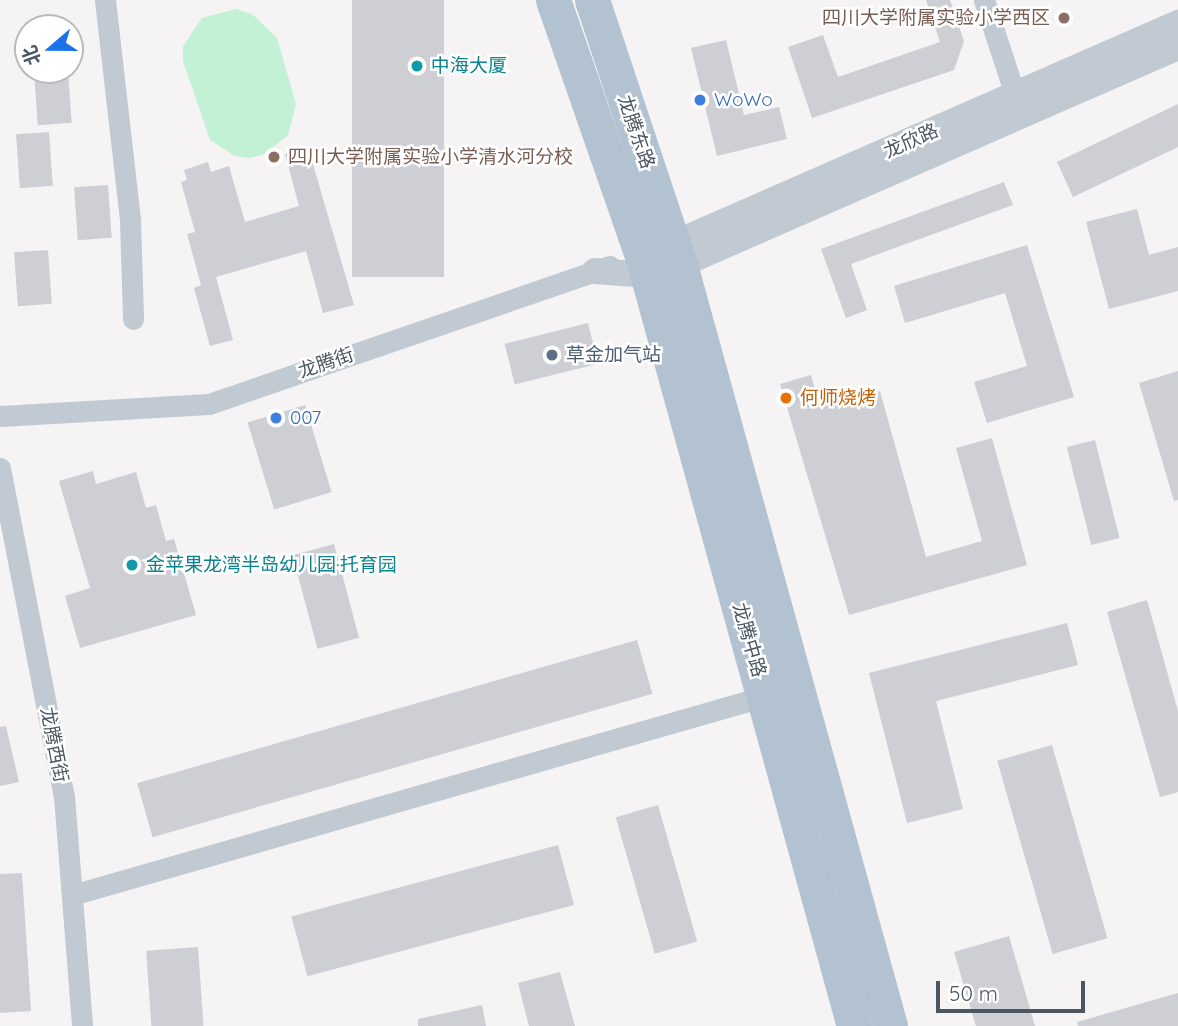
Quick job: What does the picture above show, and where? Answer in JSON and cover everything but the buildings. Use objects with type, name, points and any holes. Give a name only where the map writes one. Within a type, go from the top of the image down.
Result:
[{"type":"main road","name":"龙腾东路","points":[[553,0],[661,260]]},
{"type":"main road","name":"龙腾东路","points":[[592,0],[661,260]]},
{"type":"main road","name":"龙腾中路","points":[[661,260],[765,696],[854,1026]]},
{"type":"main road","name":"龙腾中路","points":[[661,260],[890,1026]]},
{"type":"street","points":[[105,0],[130,221],[133,319]]},
{"type":"street","points":[[984,0],[1015,95]]},
{"type":"street","name":"龙欣路","points":[[661,260],[1015,95],[1178,23]]},
{"type":"street","points":[[595,271],[661,260],[1178,47]]},
{"type":"street","name":"龙腾街","points":[[0,416],[209,404],[595,271]]},
{"type":"street","name":"龙腾西街","points":[[0,468],[64,796],[82,1026]]},
{"type":"street","points":[[72,895],[765,696]]},
{"type":"green space","points":[[236,9],[252,14],[277,38],[296,104],[288,135],[265,154],[250,158],[235,156],[210,140],[183,61],[183,46],[202,18]]},
{"type":"place","name":"四川大学附属实验小学西区","points":[[1064,18]]},
{"type":"place","name":"中海大厦","points":[[417,66]]},
{"type":"place","name":"WoWo","points":[[700,100]]},
{"type":"place","name":"四川大学附属实验小学清水河分校","points":[[274,157]]},
{"type":"place","name":"草金加气站","points":[[552,355]]},
{"type":"place","name":"何师烧烤","points":[[786,398]]},
{"type":"place","name":"007","points":[[276,418]]},
{"type":"place","name":"金苹果龙湾半岛幼儿园·托育园","points":[[132,565]]}]
